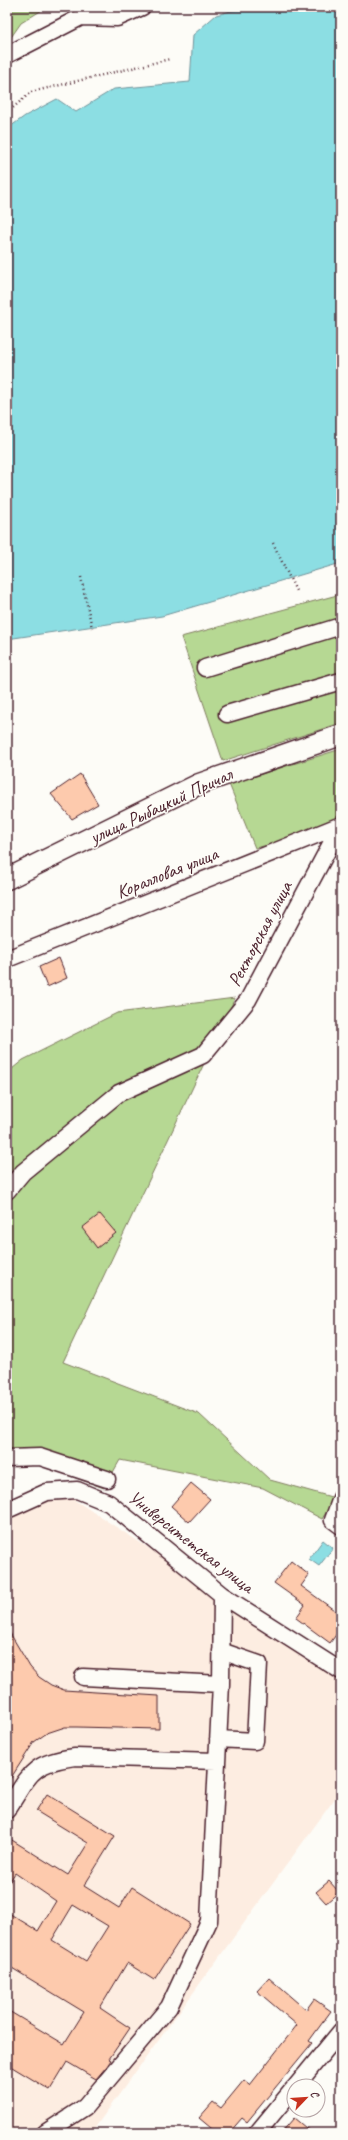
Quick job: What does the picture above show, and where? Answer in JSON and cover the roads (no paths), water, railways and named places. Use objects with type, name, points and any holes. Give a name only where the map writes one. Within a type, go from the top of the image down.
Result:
[{"type":"main road","name":"улица Рыбацкий Причал","points":[[7,879],[199,784],[341,734]]},
{"type":"street","points":[[7,55],[81,17],[117,18],[142,7]]},
{"type":"street","points":[[205,668],[341,626]]},
{"type":"street","points":[[227,714],[341,681]]},
{"type":"street","name":"Коралловая улица","points":[[7,958],[341,825]]},
{"type":"street","name":"Ректорская улица","points":[[7,1192],[24,1172],[119,1092],[203,1055],[248,1000],[341,825]]},
{"type":"street","points":[[7,1458],[40,1457],[107,1479]]},
{"type":"street","name":"Университетская улица","points":[[7,1510],[48,1492],[77,1490],[108,1503],[222,1595],[341,1671]]},
{"type":"street","points":[[341,1498],[333,1520],[341,1526]]},
{"type":"street","points":[[45,2133],[85,2107],[169,2007],[209,1921],[221,1684],[222,1595]]},
{"type":"street","points":[[218,1739],[255,1741],[259,1664],[221,1651]]},
{"type":"street","points":[[83,1677],[221,1684]]},
{"type":"street","points":[[7,1810],[28,1776],[39,1765],[56,1759],[75,1757],[217,1761]]},
{"type":"street","points":[[303,2078],[341,2031]]},
{"type":"street","points":[[257,2133],[286,2098]]},
{"type":"water","points":[[246,7],[341,7],[341,563],[162,616],[7,639],[7,129],[25,116],[57,99],[76,112],[114,89],[190,82],[193,35],[216,15]]},
{"type":"water","points":[[323,1540],[333,1548],[319,1566],[309,1559]]}]
